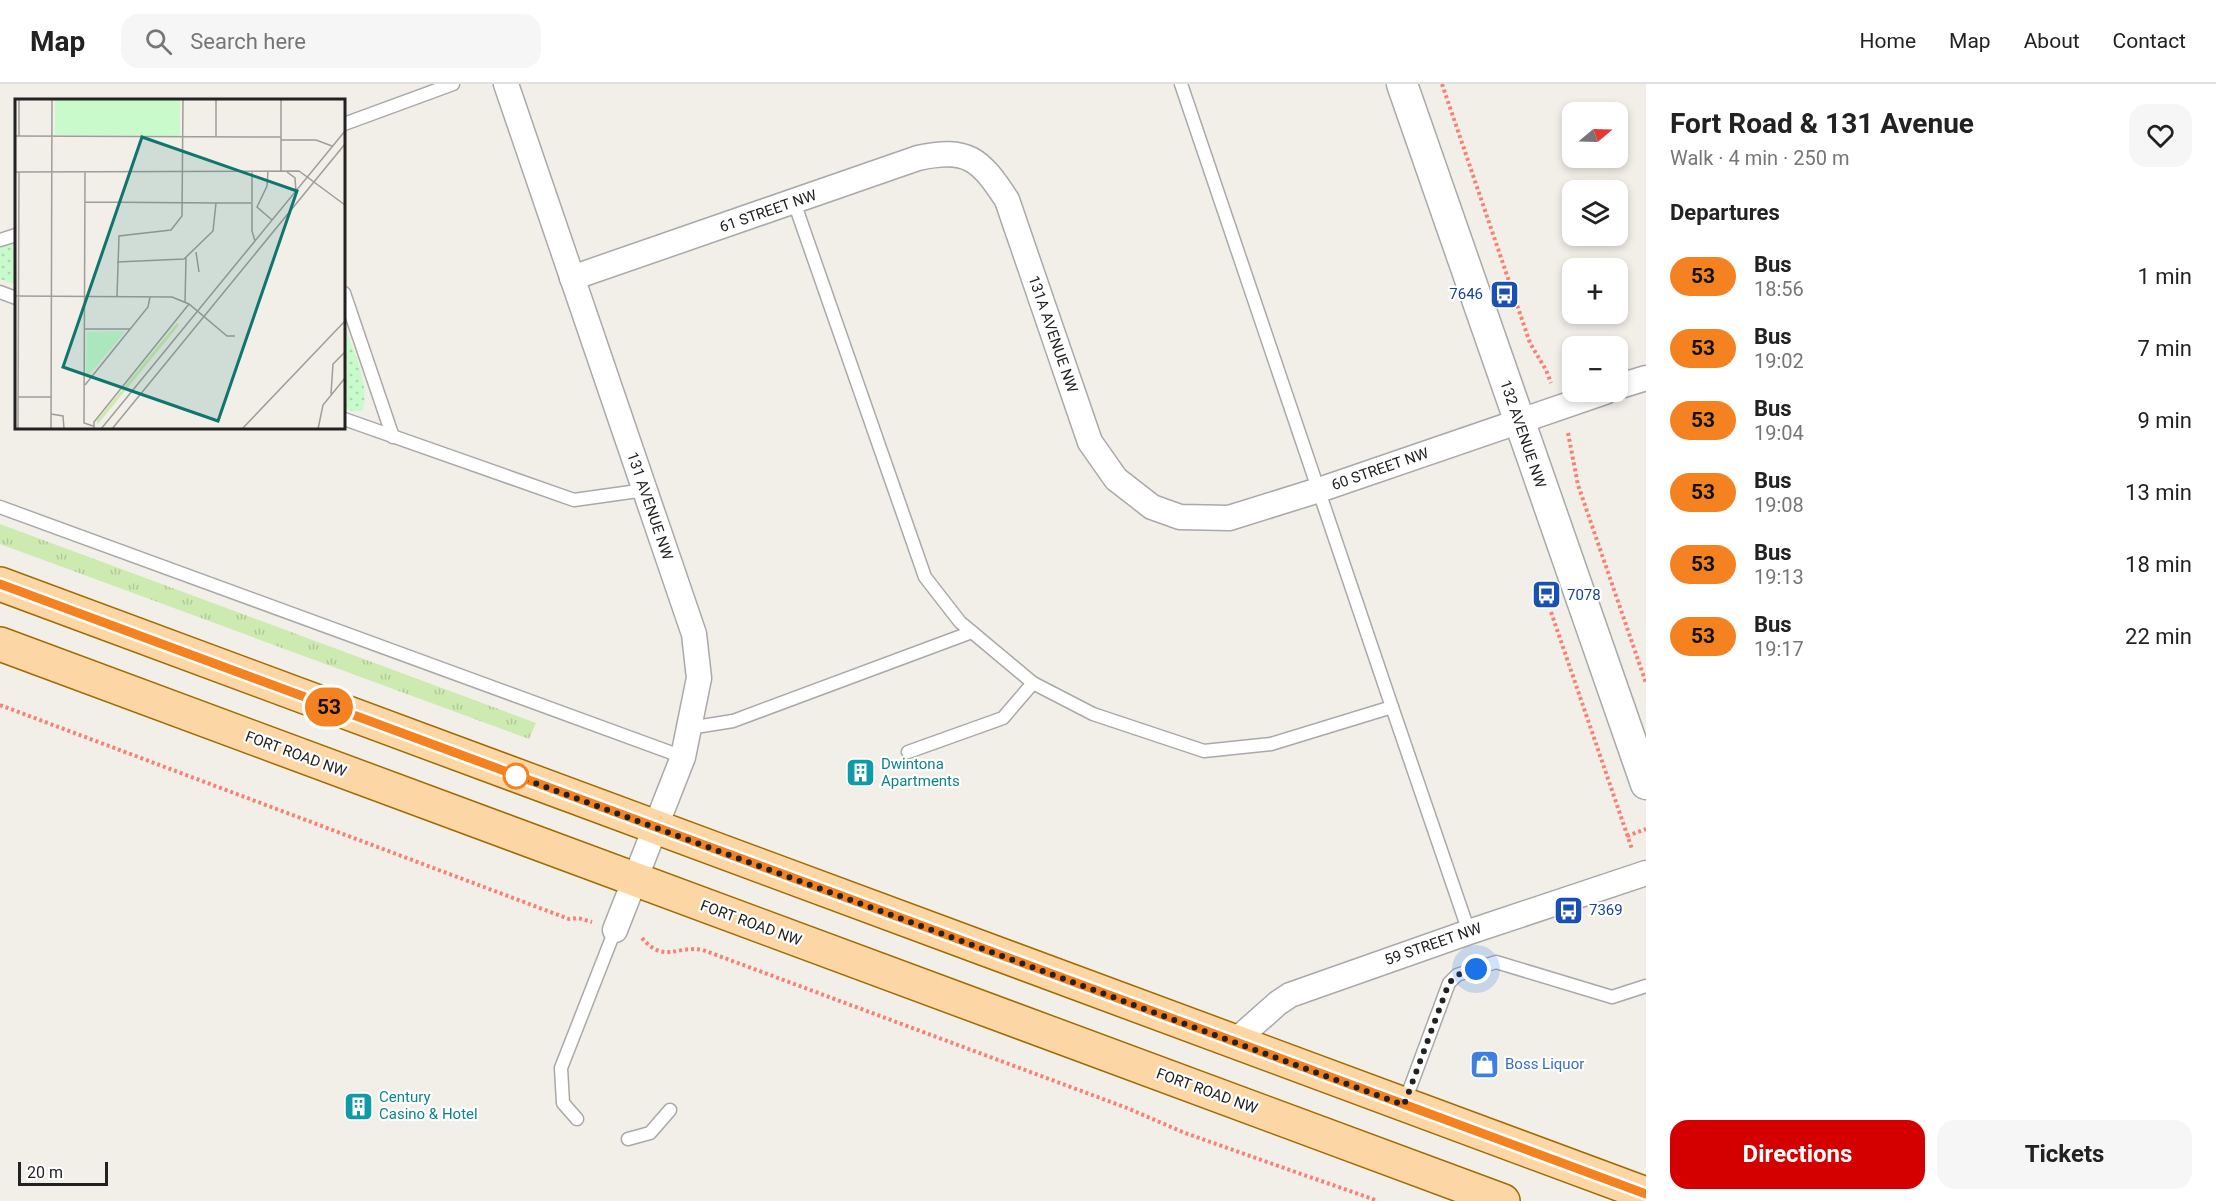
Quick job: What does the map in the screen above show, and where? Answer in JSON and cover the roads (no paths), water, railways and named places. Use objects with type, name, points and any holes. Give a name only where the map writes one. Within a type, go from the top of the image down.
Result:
[{"type":"main road","points":[[0,584],[1644,1192]]},
{"type":"main road","name":"FORT ROAD NW","points":[[0,644],[1503,1201]]},
{"type":"street","name":"131 AVENUE NW","points":[[506,84],[694,634],[699,678],[683,756],[615,930]]},
{"type":"street","name":"132 AVENUE NW","points":[[1402,84],[1646,784]]},
{"type":"street","name":"61 STREET NW","points":[[572,278],[918,158],[942,153],[965,156]]},
{"type":"street","name":"131A AVENUE NW","points":[[965,156],[988,172],[1007,200],[1090,442],[1116,479],[1152,507]]},
{"type":"street","points":[[1628,384],[1646,378]]},
{"type":"street","name":"60 STREET NW","points":[[1152,507],[1180,517],[1229,518],[1319,490],[1575,402]]},
{"type":"street","name":"59 STREET NW","points":[[1234,1042],[1290,995],[1646,873]]},
{"type":"lane","points":[[345,124],[453,84]]},
{"type":"lane","points":[[1181,84],[1469,932]]},
{"type":"lane","points":[[794,202],[925,577],[960,622],[972,633],[1033,683],[1093,714],[1204,751],[1271,744],[1392,707]]},
{"type":"lane","points":[[0,240],[15,235]]},
{"type":"lane","points":[[0,292],[15,298]]},
{"type":"lane","points":[[345,296],[393,437]]},
{"type":"lane","points":[[345,419],[574,500],[645,490]]},
{"type":"lane","points":[[0,507],[683,756]]},
{"type":"lane","points":[[688,728],[733,721],[972,633]]},
{"type":"lane","points":[[908,752],[1003,718],[1033,683]]},
{"type":"lane","points":[[577,1119],[564,1103],[561,1068],[615,930]]},
{"type":"lane","points":[[1404,1105],[1449,983],[1457,975],[1496,962],[1612,997],[1646,986]]},
{"type":"lane","points":[[628,1139],[650,1133],[670,1110]]},
{"type":"place","name":"7646","points":[[1504,294]]},
{"type":"place","name":"7078","points":[[1546,595]]},
{"type":"place","name":"Dwintona Apartments","points":[[860,773]]},
{"type":"place","name":"7369","points":[[1568,910]]},
{"type":"place","name":"Boss Liquor","points":[[1484,1064]]},
{"type":"place","name":"Century Casino & Hotel","points":[[358,1106]]}]
